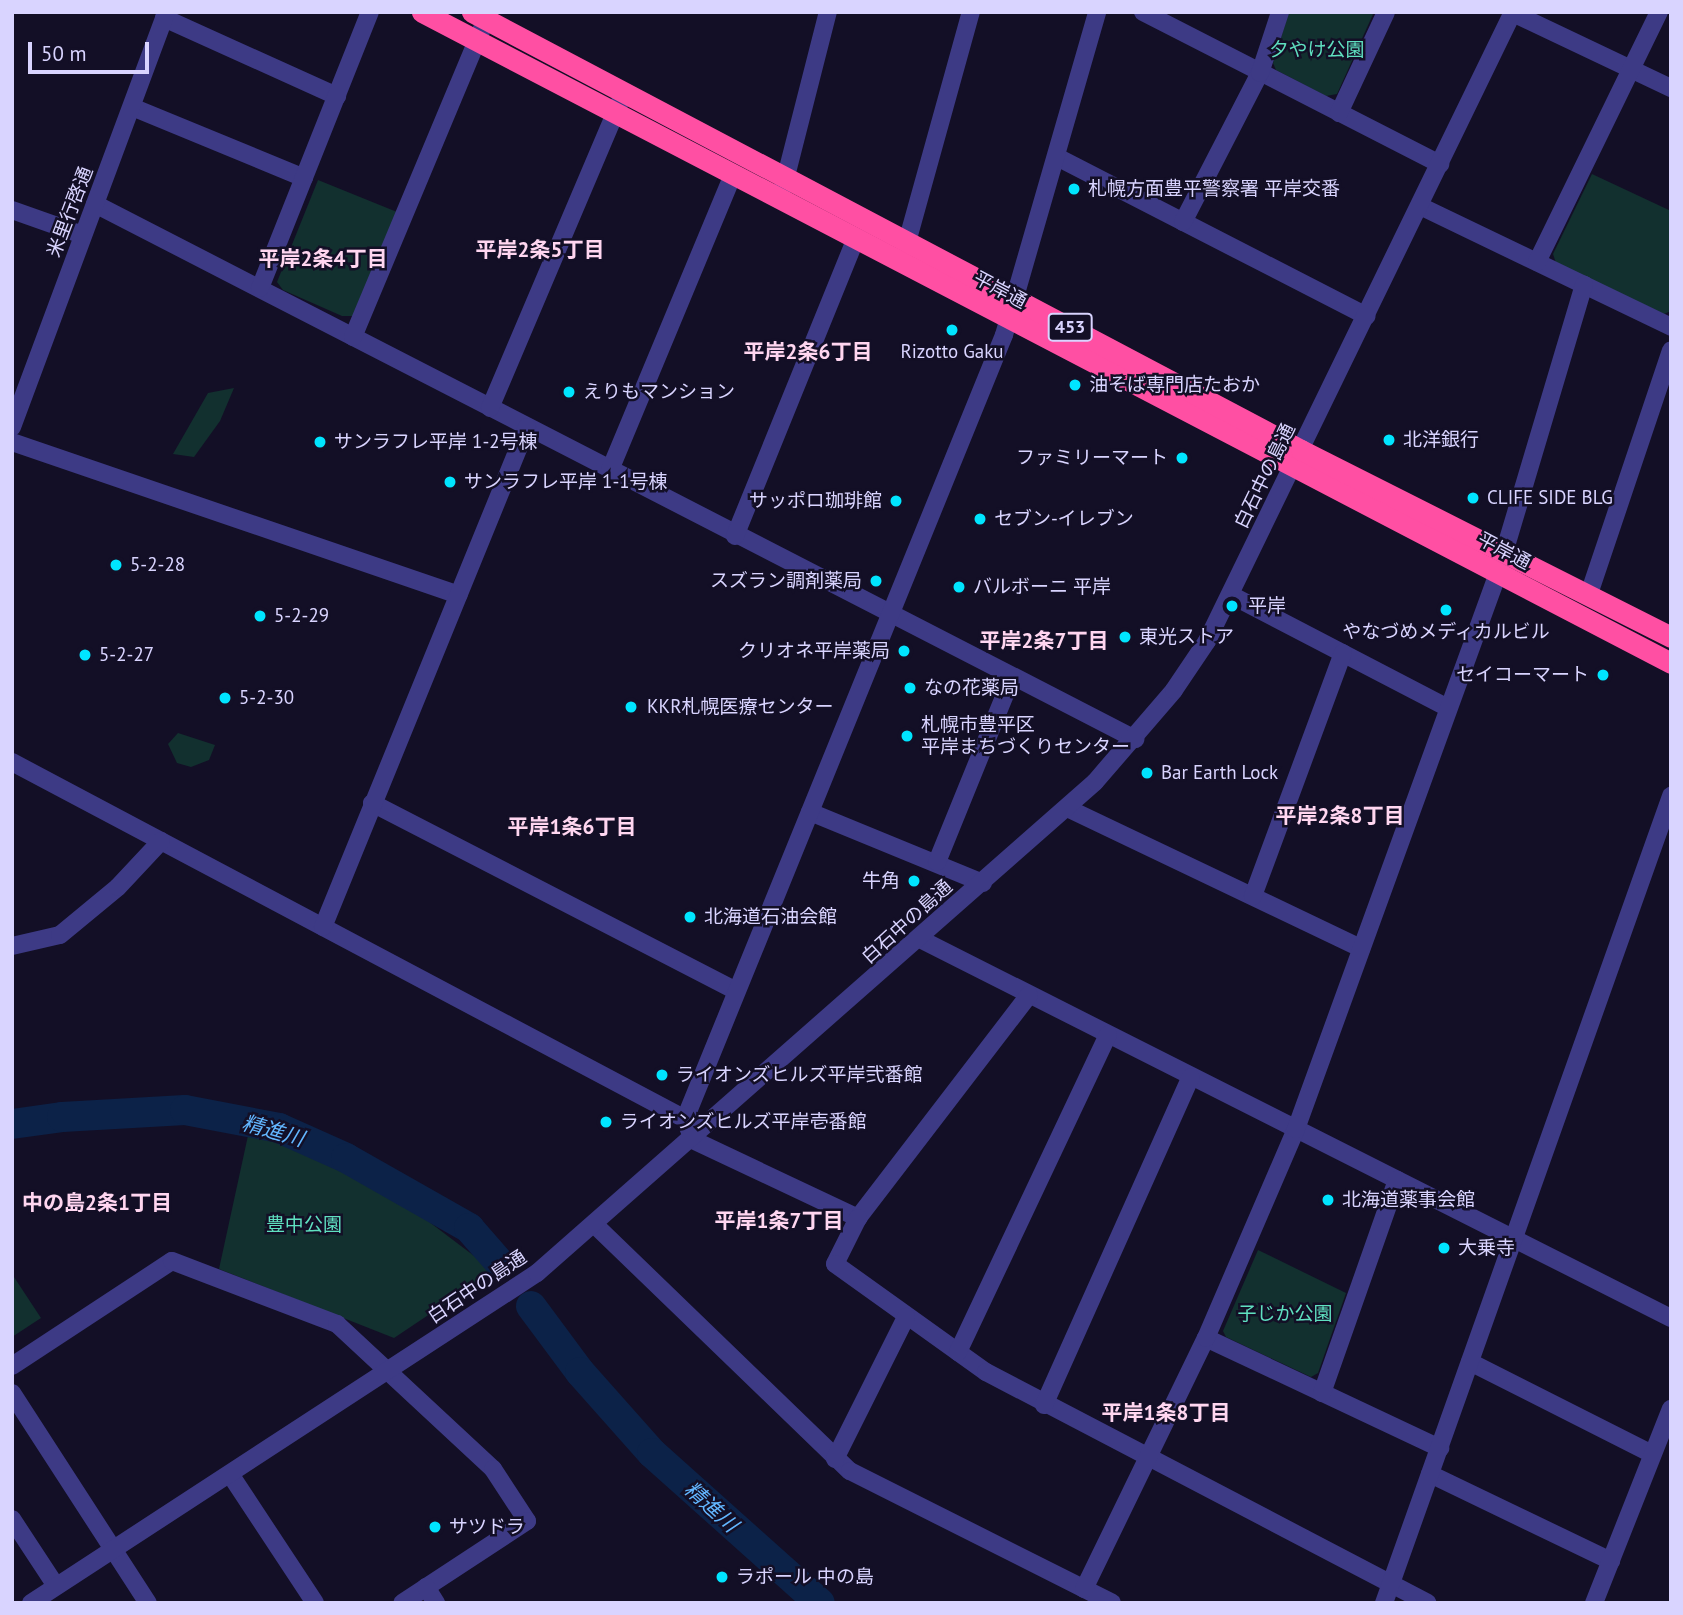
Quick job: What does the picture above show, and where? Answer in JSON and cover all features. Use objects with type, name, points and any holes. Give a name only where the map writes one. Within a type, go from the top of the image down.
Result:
[{"type":"highway","name":"平岸通","points":[[422,12],[1010,321],[1297,458],[1502,550],[1671,637]]},
{"type":"highway","name":"平岸通","points":[[482,15],[624,93],[1016,298],[1498,573],[1671,663]]},
{"type":"street","points":[[260,288],[370,12]]},
{"type":"street","points":[[776,200],[789,180],[828,12]]},
{"type":"street","points":[[899,262],[909,242],[971,12]]},
{"type":"street","points":[[685,1119],[1010,321],[1097,12]]},
{"type":"street","points":[[1143,12],[1440,164]]},
{"type":"street","points":[[1183,222],[1260,72],[1280,12]]},
{"type":"street","points":[[1339,114],[1386,12]]},
{"type":"street","points":[[1537,262],[1659,12]]},
{"type":"street","points":[[1513,13],[1671,88]]},
{"type":"street","name":"白石中の島通","points":[[31,1603],[537,1273],[693,1140],[1068,808],[1135,739],[1207,641],[1231,595],[1513,13]]},
{"type":"street","points":[[165,15],[337,96]]},
{"type":"street","name":"米里行啓通","points":[[12,427],[165,15]]},
{"type":"street","points":[[353,337],[477,41],[482,15]]},
{"type":"street","points":[[490,408],[624,93]]},
{"type":"street","points":[[132,107],[304,178]]},
{"type":"street","points":[[1057,157],[1367,316]]},
{"type":"street","points":[[610,470],[732,177]]},
{"type":"street","points":[[95,204],[735,536],[1135,739]]},
{"type":"street","points":[[1420,206],[1671,327]]},
{"type":"street","points":[[12,209],[83,235]]},
{"type":"street","points":[[735,536],[855,241]]},
{"type":"street","points":[[595,1225],[835,1459],[1096,1597],[1149,1459],[1206,1339],[1296,1129],[1498,573],[1502,550],[1584,285]]},
{"type":"street","points":[[1589,594],[1671,350]]},
{"type":"street","points":[[323,927],[527,427]]},
{"type":"street","points":[[12,442],[458,595]]},
{"type":"street","points":[[1231,595],[1448,708]]},
{"type":"street","points":[[1253,897],[1343,653]]},
{"type":"street","points":[[937,862],[1012,677]]},
{"type":"street","points":[[12,762],[685,1119],[693,1140],[858,1218]]},
{"type":"street","points":[[1384,1603],[1671,796]]},
{"type":"street","points":[[372,803],[736,991]]},
{"type":"street","points":[[1068,808],[1361,948]]},
{"type":"street","points":[[810,812],[983,883]]},
{"type":"street","points":[[12,946],[60,935],[118,887],[161,841]]},
{"type":"street","points":[[920,939],[1671,1318]]},
{"type":"street","points":[[1029,995],[858,1218],[835,1264],[906,1317],[1044,1405],[1427,1603]]},
{"type":"street","points":[[958,1352],[1108,1035]]},
{"type":"street","points":[[1044,1405],[1191,1077]]},
{"type":"street","points":[[1322,1393],[1397,1180]]},
{"type":"street","points":[[12,1366],[172,1261],[337,1324],[385,1373],[493,1469],[527,1521],[402,1603]]},
{"type":"street","points":[[835,1459],[906,1317]]},
{"type":"street","points":[[1206,1339],[1440,1448]]},
{"type":"street","points":[[1470,1362],[1652,1454]]},
{"type":"street","points":[[12,1393],[148,1603]]},
{"type":"street","points":[[1594,1603],[1671,1409]]},
{"type":"street","points":[[230,1474],[315,1603]]},
{"type":"street","points":[[1430,1474],[1611,1561]]},
{"type":"street","points":[[12,1518],[56,1586]]},
{"type":"street","points":[[426,1587],[436,1603]]},
{"type":"green space","name":"夕やけ公園","points":[[1289,12],[1374,12],[1337,94],[1326,96],[1276,70],[1273,63]]},
{"type":"green space","points":[[1592,174],[1671,211],[1671,311],[1664,314],[1556,263],[1553,254]]},
{"type":"green space","points":[[318,180],[397,212],[354,316],[342,316],[283,290],[277,282]]},
{"type":"green space","points":[[234,388],[220,421],[194,457],[173,454],[208,393]]},
{"type":"green space","points":[[178,733],[215,745],[209,760],[191,767],[177,763],[168,744]]},
{"type":"green space","name":"豊中公園","points":[[249,1131],[330,1156],[387,1190],[494,1271],[394,1338],[219,1269]]},
{"type":"green space","name":"子じか公園","points":[[1258,1250],[1346,1293],[1318,1373],[1311,1377],[1226,1337],[1223,1331]]},
{"type":"green space","points":[[12,1274],[41,1318],[12,1337]]},
{"type":"waterway","name":"精進川","points":[[12,1124],[62,1117],[185,1110],[279,1128],[346,1158],[469,1228],[498,1261]]},
{"type":"waterway","name":"精進川","points":[[531,1306],[580,1372],[652,1453],[820,1603]]},
{"type":"place","name":"札幌方面豊平警察署 平岸交番","points":[[1074,189]]},
{"type":"place","name":"Rizotto Gaku","points":[[952,330]]},
{"type":"place","name":"油そば専門店たおか","points":[[1075,385]]},
{"type":"place","name":"えりもマンション","points":[[569,392]]},
{"type":"place","name":"北洋銀行","points":[[1389,440]]},
{"type":"place","name":"サンラフレ平岸 1-2号棟","points":[[320,442]]},
{"type":"place","name":"ファミリーマート","points":[[1182,458]]},
{"type":"place","name":"サンラフレ平岸 1-1号棟","points":[[450,482]]},
{"type":"place","name":"CLIFE SIDE BLG","points":[[1473,498]]},
{"type":"place","name":"サッポロ珈琲館","points":[[896,501]]},
{"type":"place","name":"セブン-イレブン","points":[[980,519]]},
{"type":"place","name":"5-2-28","points":[[116,565]]},
{"type":"place","name":"スズラン調剤薬局","points":[[876,581]]},
{"type":"place","name":"バルボーニ 平岸","points":[[959,587]]},
{"type":"place","name":"平岸","points":[[1232,606]]},
{"type":"place","name":"やなづめメディカルビル","points":[[1446,610]]},
{"type":"place","name":"5-2-29","points":[[260,616]]},
{"type":"place","name":"東光ストア","points":[[1125,637]]},
{"type":"place","name":"クリオネ平岸薬局","points":[[904,651]]},
{"type":"place","name":"5-2-27","points":[[85,655]]},
{"type":"place","name":"セイコーマート","points":[[1603,675]]},
{"type":"place","name":"なの花薬局","points":[[910,688]]},
{"type":"place","name":"5-2-30","points":[[225,698]]},
{"type":"place","name":"KKR札幌医療センター","points":[[631,707]]},
{"type":"place","name":"札幌市豊平区 平岸まちづくりセンター","points":[[907,736]]},
{"type":"place","name":"Bar Earth Lock","points":[[1147,773]]},
{"type":"place","name":"牛角","points":[[914,881]]},
{"type":"place","name":"北海道石油会館","points":[[690,917]]},
{"type":"place","name":"ライオンズヒルズ平岸弐番館","points":[[662,1075]]},
{"type":"place","name":"ライオンズヒルズ平岸壱番館","points":[[606,1122]]},
{"type":"place","name":"北海道薬事会館","points":[[1328,1200]]},
{"type":"place","name":"大乗寺","points":[[1444,1248]]},
{"type":"place","name":"サツドラ","points":[[435,1527]]},
{"type":"place","name":"ラポール 中の島","points":[[722,1577]]},
{"type":"district","name":"平岸2条5丁目","points":[[540,250]]},
{"type":"district","name":"平岸2条4丁目","points":[[323,259]]},
{"type":"district","name":"平岸2条6丁目","points":[[808,352]]},
{"type":"district","name":"平岸2条7丁目","points":[[1044,641]]},
{"type":"district","name":"平岸2条8丁目","points":[[1340,816]]},
{"type":"district","name":"平岸1条6丁目","points":[[572,827]]},
{"type":"district","name":"中の島2条1丁目","points":[[97,1203]]},
{"type":"district","name":"平岸1条7丁目","points":[[779,1221]]},
{"type":"district","name":"平岸1条8丁目","points":[[1166,1413]]}]
